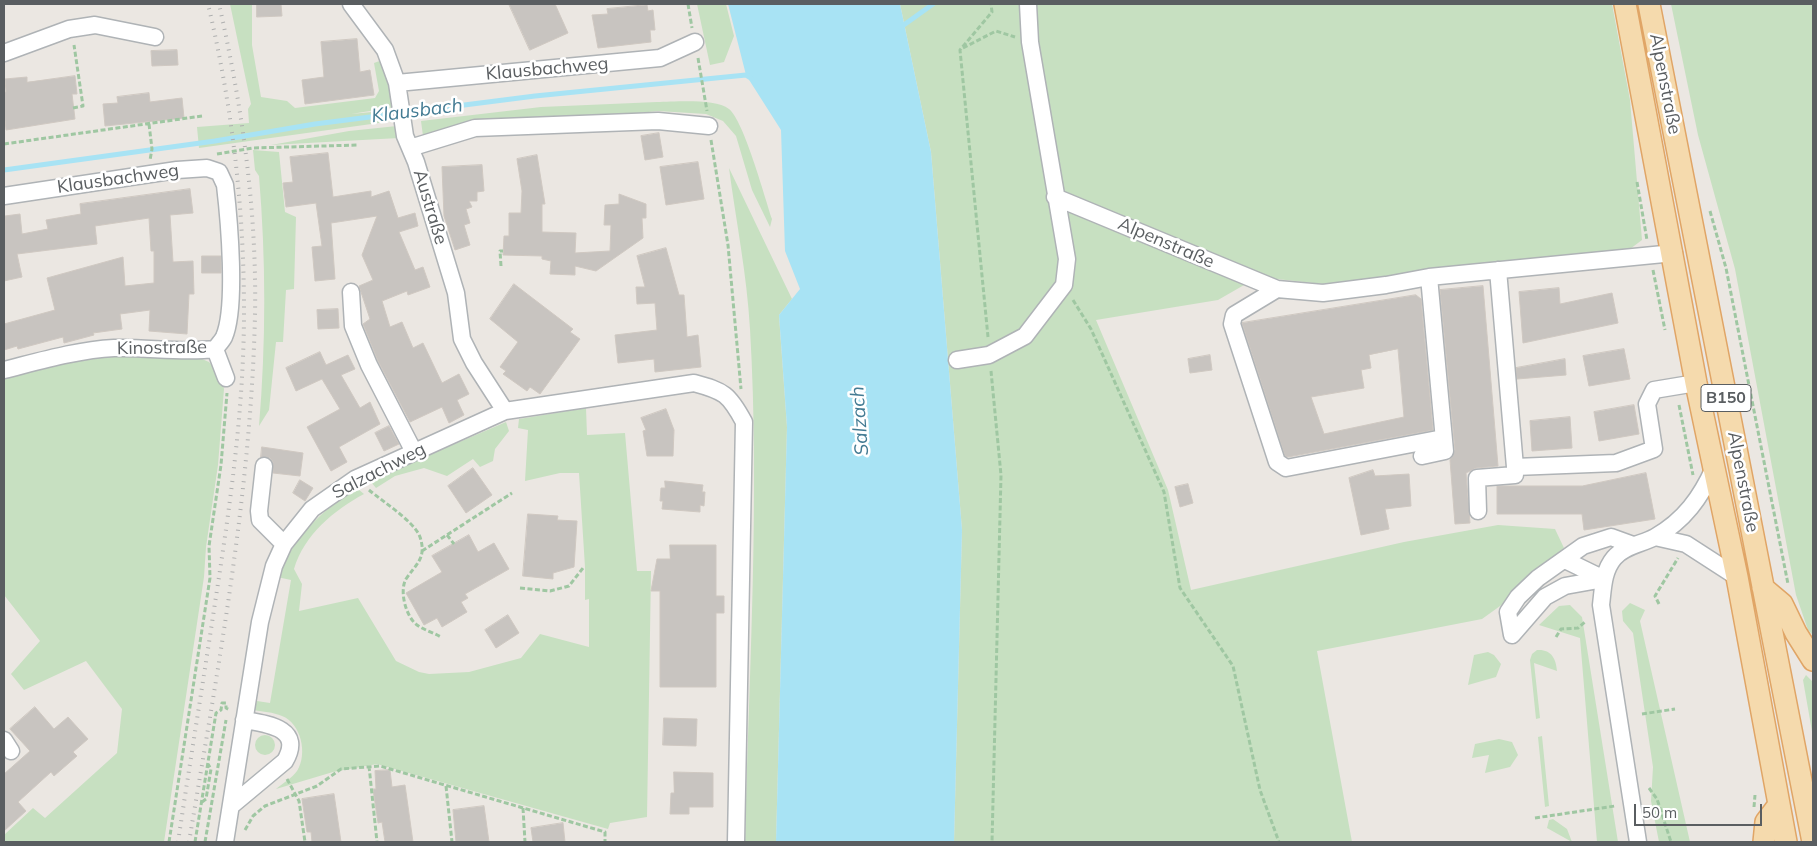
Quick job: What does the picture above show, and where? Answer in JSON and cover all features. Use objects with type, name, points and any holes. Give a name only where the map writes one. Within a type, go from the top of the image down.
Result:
[{"type":"main road","name":"Alpenstraße","points":[[1626,4],[1674,253],[1686,384],[1714,468],[1737,577],[1786,842]]},
{"type":"main road","name":"Alpenstraße","points":[[1649,4],[1813,842]]},
{"type":"main road","points":[[1763,588],[1782,604],[1796,633],[1813,660]]},
{"type":"main road","points":[[1764,842],[1766,822],[1778,806]]},
{"type":"street","points":[[957,360],[983,356],[1025,336],[1064,285],[1067,259],[1030,42],[1028,4]]},
{"type":"street","name":"Austraße","points":[[355,5],[385,50],[397,87],[408,142],[456,293],[462,339],[474,363],[505,411]]},
{"type":"street","points":[[4,53],[72,29],[95,25],[156,37]]},
{"type":"street","name":"Klausbachweg","points":[[397,87],[660,58],[695,42]]},
{"type":"street","points":[[408,142],[475,128],[658,121],[709,126]]},
{"type":"street","name":"Klausbachweg","points":[[4,196],[177,170],[207,168],[219,172],[225,185]]},
{"type":"street","name":"Kinostraße","points":[[4,370],[71,354],[112,348],[196,351],[215,349],[224,337],[228,319],[230,279],[225,185]]},
{"type":"street","name":"Alpenstraße","points":[[1056,197],[1277,289],[1323,292],[1386,285],[1429,277],[1674,253]]},
{"type":"street","points":[[1478,511],[1476,478],[1515,475],[1498,270]]},
{"type":"street","points":[[1422,456],[1445,451],[1429,277]]},
{"type":"street","points":[[1277,289],[1234,315],[1232,324],[1277,462],[1286,468],[1444,438]]},
{"type":"street","points":[[351,292],[353,326],[369,365],[414,452]]},
{"type":"street","points":[[215,349],[226,378]]},
{"type":"street","name":"Salzachweg","points":[[225,842],[267,586],[284,544],[312,509],[355,479],[505,411],[694,383],[715,389],[733,401],[744,422]]},
{"type":"street","points":[[1515,467],[1616,463],[1654,449],[1647,404],[1654,390],[1686,384]]},
{"type":"street","points":[[736,842],[744,422]]},
{"type":"street","points":[[264,466],[259,511],[260,520],[284,544]]},
{"type":"street","points":[[1638,842],[1601,606],[1604,579],[1614,557],[1633,545],[1655,537],[1692,508],[1703,492],[1714,468]]},
{"type":"street","points":[[1604,579],[1565,586],[1545,597],[1512,635],[1508,612],[1518,597],[1538,578],[1583,546],[1611,537],[1633,545]]},
{"type":"street","points":[[1655,537],[1686,544],[1737,577]]},
{"type":"street","points":[[1565,560],[1604,579]]},
{"type":"street","points":[[230,806],[285,762],[289,754],[289,744],[285,733],[277,726],[244,720]]},
{"type":"path","points":[[990,4],[992,12],[960,50],[983,356],[1000,475],[992,842]]},
{"type":"path","points":[[72,29],[83,106],[73,108]]},
{"type":"path","points":[[960,50],[996,32],[1030,42]]},
{"type":"path","points":[[700,68],[728,246],[744,422]]},
{"type":"path","points":[[4,144],[202,116]]},
{"type":"path","points":[[149,123],[152,149]]},
{"type":"path","points":[[215,154],[254,148],[358,144]]},
{"type":"path","points":[[1636,172],[1667,339]]},
{"type":"path","points":[[1708,202],[1726,268],[1788,586]]},
{"type":"path","points":[[501,266],[500,251],[503,251]]},
{"type":"path","points":[[1064,285],[1091,329],[1164,492],[1180,588],[1233,666],[1260,790],[1279,842]]},
{"type":"path","points":[[169,842],[210,578],[209,546],[221,465],[228,388],[226,378]]},
{"type":"path","points":[[1686,384],[1694,484]]},
{"type":"path","points":[[355,479],[415,528],[420,537],[422,551],[419,565],[406,580],[403,590],[408,615],[417,625],[441,637]]},
{"type":"path","points":[[422,551],[512,493]]},
{"type":"path","points":[[447,535],[454,544]]},
{"type":"path","points":[[1659,604],[1655,596],[1682,551]]},
{"type":"path","points":[[520,588],[550,591],[570,586],[582,568]]},
{"type":"path","points":[[1556,637],[1561,629],[1578,628],[1586,622]]},
{"type":"path","points":[[196,842],[216,713],[221,710],[222,703],[226,703],[226,708],[230,710]]},
{"type":"path","points":[[205,842],[223,730],[232,705]]},
{"type":"path","points":[[1642,714],[1675,709]]},
{"type":"path","points":[[202,802],[206,799],[211,769],[208,764]]},
{"type":"path","points":[[369,766],[378,842]]},
{"type":"path","points":[[244,834],[253,816],[265,806],[317,786],[340,769],[380,766],[605,832],[605,842]]},
{"type":"path","points":[[208,786],[214,786]]},
{"type":"path","points":[[446,786],[452,842]]},
{"type":"path","points":[[1649,788],[1657,799],[1671,842]]},
{"type":"path","points":[[295,793],[299,801],[305,842]]},
{"type":"path","points":[[1535,818],[1615,806]]},
{"type":"path","points":[[523,808],[525,842]]},
{"type":"green space","points":[[230,4],[252,4],[252,45],[261,97],[287,101],[295,108],[375,98],[379,91],[374,63],[385,59],[395,107],[351,114],[435,106],[436,115],[199,148],[197,127],[249,123],[248,109],[251,104]]},
{"type":"green space","points":[[697,4],[726,4],[734,36],[724,62],[710,65]]},
{"type":"green space","points":[[900,4],[1612,4],[1630,100],[1642,240],[1626,252],[1323,284],[1258,277],[1218,300],[1096,320],[1168,490],[1191,590],[1404,542],[1498,525],[1555,529],[1564,548],[1531,575],[1507,601],[1482,619],[1317,651],[1352,842],[954,842],[962,530],[931,152]]},
{"type":"green space","points":[[1671,4],[1813,4],[1813,635],[1808,630],[1796,595],[1735,269],[1698,135]]},
{"type":"green space","points":[[684,101],[714,103],[729,109],[735,116],[754,161],[772,219],[770,227],[752,190],[736,136],[723,121],[706,114],[658,111],[423,136],[421,121],[541,107]]},
{"type":"green space","points":[[397,126],[399,138],[271,145],[349,131]]},
{"type":"green space","points":[[253,150],[279,152],[285,212],[296,217],[294,289],[286,290],[283,342],[276,342],[269,410],[259,426],[264,332],[264,270],[259,176],[255,170]]},
{"type":"green space","points":[[729,168],[792,299],[779,315],[787,427],[776,842],[745,842],[753,585],[753,393],[746,289]]},
{"type":"green space","points":[[113,354],[195,356],[209,362],[220,374],[224,389],[218,465],[206,547],[204,577],[164,842],[4,842],[4,835],[33,808],[45,818],[117,753],[122,709],[86,661],[24,690],[11,674],[40,641],[4,595],[4,378],[72,360]]},
{"type":"green space","points":[[586,408],[587,435],[625,433],[637,571],[651,571],[647,817],[610,823],[608,829],[377,764],[333,772],[276,789],[297,771],[302,756],[301,740],[294,725],[289,720],[275,714],[254,710],[257,701],[270,703],[291,580],[277,577],[291,550],[310,526],[332,506],[358,489],[364,494],[331,516],[305,545],[299,557],[294,569],[302,584],[299,611],[358,598],[396,661],[419,672],[429,674],[469,672],[521,658],[540,634],[589,647],[589,599],[585,600],[585,567],[579,473],[560,473],[525,481],[528,430],[518,428],[519,419]]},
{"type":"green space","points":[[506,422],[509,431],[495,449],[493,461],[480,467],[473,459],[447,476],[424,468],[395,476],[376,488],[371,482],[387,473]]},
{"type":"green space","points":[[1630,603],[1645,610],[1640,621],[1690,842],[1659,842],[1651,801],[1653,767],[1633,633],[1623,621],[1622,611]]},
{"type":"green space","points":[[1570,605],[1582,617],[1618,842],[1597,842],[1580,638],[1539,625],[1559,606]]},
{"type":"green space","points":[[1537,650],[1546,651],[1552,655],[1557,671],[1534,663],[1540,718],[1536,719],[1530,660],[1532,654]]},
{"type":"green space","points":[[1488,652],[1494,655],[1501,664],[1496,677],[1468,685],[1474,655]]},
{"type":"green space","points":[[1806,675],[1813,682],[1813,737],[1803,680]]},
{"type":"green space","points":[[265,735],[272,738],[275,745],[272,752],[265,755],[258,752],[255,745],[258,738]]},
{"type":"green space","points":[[1542,736],[1549,806],[1545,807],[1538,737]]},
{"type":"green space","points":[[1499,739],[1512,742],[1518,755],[1510,767],[1485,773],[1489,755],[1472,758],[1475,744]]},
{"type":"green space","points":[[1553,819],[1567,829],[1572,842],[1547,828],[1549,820]]},
{"type":"water","name":"Salzach","points":[[728,4],[900,4],[931,152],[962,530],[954,842],[776,842],[787,427],[779,315],[800,289],[785,251],[781,130],[746,75]]},
{"type":"building","points":[[257,4],[281,4],[282,16],[257,17]]},
{"type":"building","points":[[509,4],[555,4],[568,33],[530,50]]},
{"type":"building","points":[[647,5],[648,11],[653,10],[655,30],[650,30],[651,42],[598,48],[592,15],[608,14],[607,9]]},
{"type":"building","points":[[357,39],[360,72],[370,70],[374,95],[305,104],[302,80],[324,77],[321,42]]},
{"type":"building","points":[[177,50],[178,65],[152,66],[151,51]]},
{"type":"building","points":[[75,76],[77,94],[72,94],[75,119],[6,130],[4,110],[5,79],[27,77],[27,82]]},
{"type":"building","points":[[149,93],[150,102],[182,98],[184,118],[105,126],[103,104],[118,103],[117,97]]},
{"type":"building","points":[[659,133],[663,157],[645,160],[641,136]]},
{"type":"building","points":[[328,153],[333,197],[371,191],[371,197],[389,191],[398,218],[415,213],[418,226],[399,232],[415,270],[423,267],[430,287],[408,295],[407,291],[382,301],[390,327],[402,322],[413,348],[423,343],[442,383],[459,374],[469,394],[457,400],[464,415],[449,423],[442,407],[410,422],[378,361],[363,324],[370,319],[359,286],[373,280],[362,255],[377,216],[331,223],[335,279],[315,281],[312,247],[322,246],[316,203],[286,207],[283,183],[293,182],[290,157]]},
{"type":"building","points":[[537,155],[545,204],[542,204],[542,232],[576,233],[575,253],[610,251],[611,225],[604,225],[605,205],[619,204],[619,194],[646,204],[646,218],[642,218],[643,238],[596,271],[575,266],[575,275],[550,274],[551,261],[542,259],[542,256],[503,255],[504,236],[509,236],[509,213],[521,213],[522,191],[517,159]]},
{"type":"building","points":[[698,162],[704,199],[666,205],[660,167]]},
{"type":"building","points":[[482,165],[484,191],[477,192],[477,201],[469,201],[472,207],[466,209],[470,223],[464,225],[470,245],[455,250],[444,216],[442,167]]},
{"type":"building","points":[[190,189],[193,213],[170,215],[173,262],[193,261],[194,294],[189,294],[187,334],[149,331],[150,310],[120,314],[122,329],[93,333],[94,335],[64,343],[63,337],[18,349],[17,346],[4,350],[4,324],[55,310],[47,278],[123,257],[125,286],[154,283],[154,251],[151,251],[149,218],[95,226],[97,244],[17,254],[22,277],[4,281],[5,216],[20,214],[22,234],[48,229],[46,220],[81,214],[80,204]]},
{"type":"building","points":[[666,248],[679,295],[684,295],[687,337],[698,335],[701,367],[655,372],[654,359],[618,363],[615,335],[657,330],[655,303],[637,304],[636,287],[645,287],[637,256]]},
{"type":"building","points":[[202,256],[221,256],[221,273],[202,273]]},
{"type":"building","points":[[514,284],[573,329],[570,332],[580,339],[540,394],[530,387],[527,391],[503,374],[506,371],[500,367],[518,342],[490,319]]},
{"type":"building","points":[[1483,286],[1498,466],[1476,468],[1466,473],[1470,523],[1455,524],[1450,460],[1455,450],[1440,290]]},
{"type":"building","points":[[1559,288],[1560,304],[1612,293],[1618,323],[1523,343],[1519,292]]},
{"type":"building","points":[[1416,295],[1421,299],[1433,430],[1288,457],[1285,456],[1242,323]],"holes":[[[1398,349],[1404,417],[1324,434],[1311,397],[1364,388],[1361,370],[1371,368],[1369,355]]]},
{"type":"building","points":[[338,309],[339,328],[318,329],[317,310]]},
{"type":"building","points":[[1624,349],[1630,379],[1589,386],[1583,356]]},
{"type":"building","points":[[320,352],[326,365],[348,355],[355,369],[341,375],[360,408],[370,402],[380,424],[339,447],[347,462],[331,471],[307,427],[340,409],[322,379],[296,391],[286,368]]},
{"type":"building","points":[[1210,355],[1212,370],[1190,373],[1188,359]]},
{"type":"building","points":[[1565,359],[1566,375],[1517,379],[1516,368]]},
{"type":"building","points":[[1634,405],[1639,434],[1599,441],[1594,412]]},
{"type":"building","points":[[666,409],[674,430],[673,456],[647,456],[643,431],[646,430],[641,418]]},
{"type":"building","points":[[1570,417],[1572,448],[1532,451],[1530,421]]},
{"type":"building","points":[[389,426],[399,444],[384,451],[375,433]]},
{"type":"building","points":[[262,447],[303,453],[300,476],[273,473],[273,462],[270,458],[261,457]]},
{"type":"building","points":[[473,468],[492,495],[466,513],[448,486]]},
{"type":"building","points":[[1373,470],[1375,476],[1409,474],[1411,506],[1385,509],[1389,529],[1361,535],[1349,478]]},
{"type":"building","points":[[1646,473],[1655,519],[1584,530],[1582,514],[1497,514],[1497,486],[1582,486]]},
{"type":"building","points":[[300,480],[313,488],[305,501],[293,493]]},
{"type":"building","points":[[665,481],[703,485],[702,492],[705,492],[704,506],[700,505],[700,512],[662,509],[663,501],[660,501],[661,488],[665,488]]},
{"type":"building","points":[[1188,484],[1193,503],[1180,507],[1175,487]]},
{"type":"building","points":[[528,514],[558,516],[557,520],[577,521],[574,567],[553,573],[553,579],[523,576]]},
{"type":"building","points":[[469,535],[478,552],[494,543],[509,569],[465,594],[468,598],[461,602],[467,612],[442,627],[437,618],[424,625],[406,593],[442,572],[432,556]]},
{"type":"building","points":[[670,545],[716,545],[716,596],[724,596],[724,613],[716,613],[716,687],[660,687],[660,591],[651,591],[657,559],[670,559]]},
{"type":"building","points":[[508,615],[519,633],[496,648],[485,630]]},
{"type":"building","points":[[35,707],[54,729],[68,717],[88,739],[73,752],[77,756],[54,776],[51,772],[18,802],[26,811],[4,831],[4,774],[30,751],[10,729]]},
{"type":"building","points":[[664,718],[697,719],[696,746],[663,745]]},
{"type":"building","points":[[390,770],[392,787],[405,785],[413,842],[385,842],[382,822],[378,823],[373,789],[376,789],[375,771]]},
{"type":"building","points":[[674,772],[713,773],[713,807],[689,807],[689,814],[670,814],[671,793],[674,793]]},
{"type":"building","points":[[334,794],[341,842],[312,842],[311,832],[307,832],[302,799]]},
{"type":"building","points":[[484,806],[489,842],[456,842],[453,810]]},
{"type":"building","points":[[563,823],[565,842],[533,842],[531,828]]},
{"type":"waterway","points":[[901,27],[933,4]]},
{"type":"waterway","name":"Klausbach","points":[[4,170],[215,141],[315,124],[535,96],[746,75],[751,78]]},
{"type":"railway","points":[[178,842],[221,567],[231,494],[242,384],[244,311],[239,195],[224,80],[208,4]]},
{"type":"railway","points":[[189,842],[222,645],[240,514],[247,448],[255,315],[251,197],[235,81],[219,4]]}]
